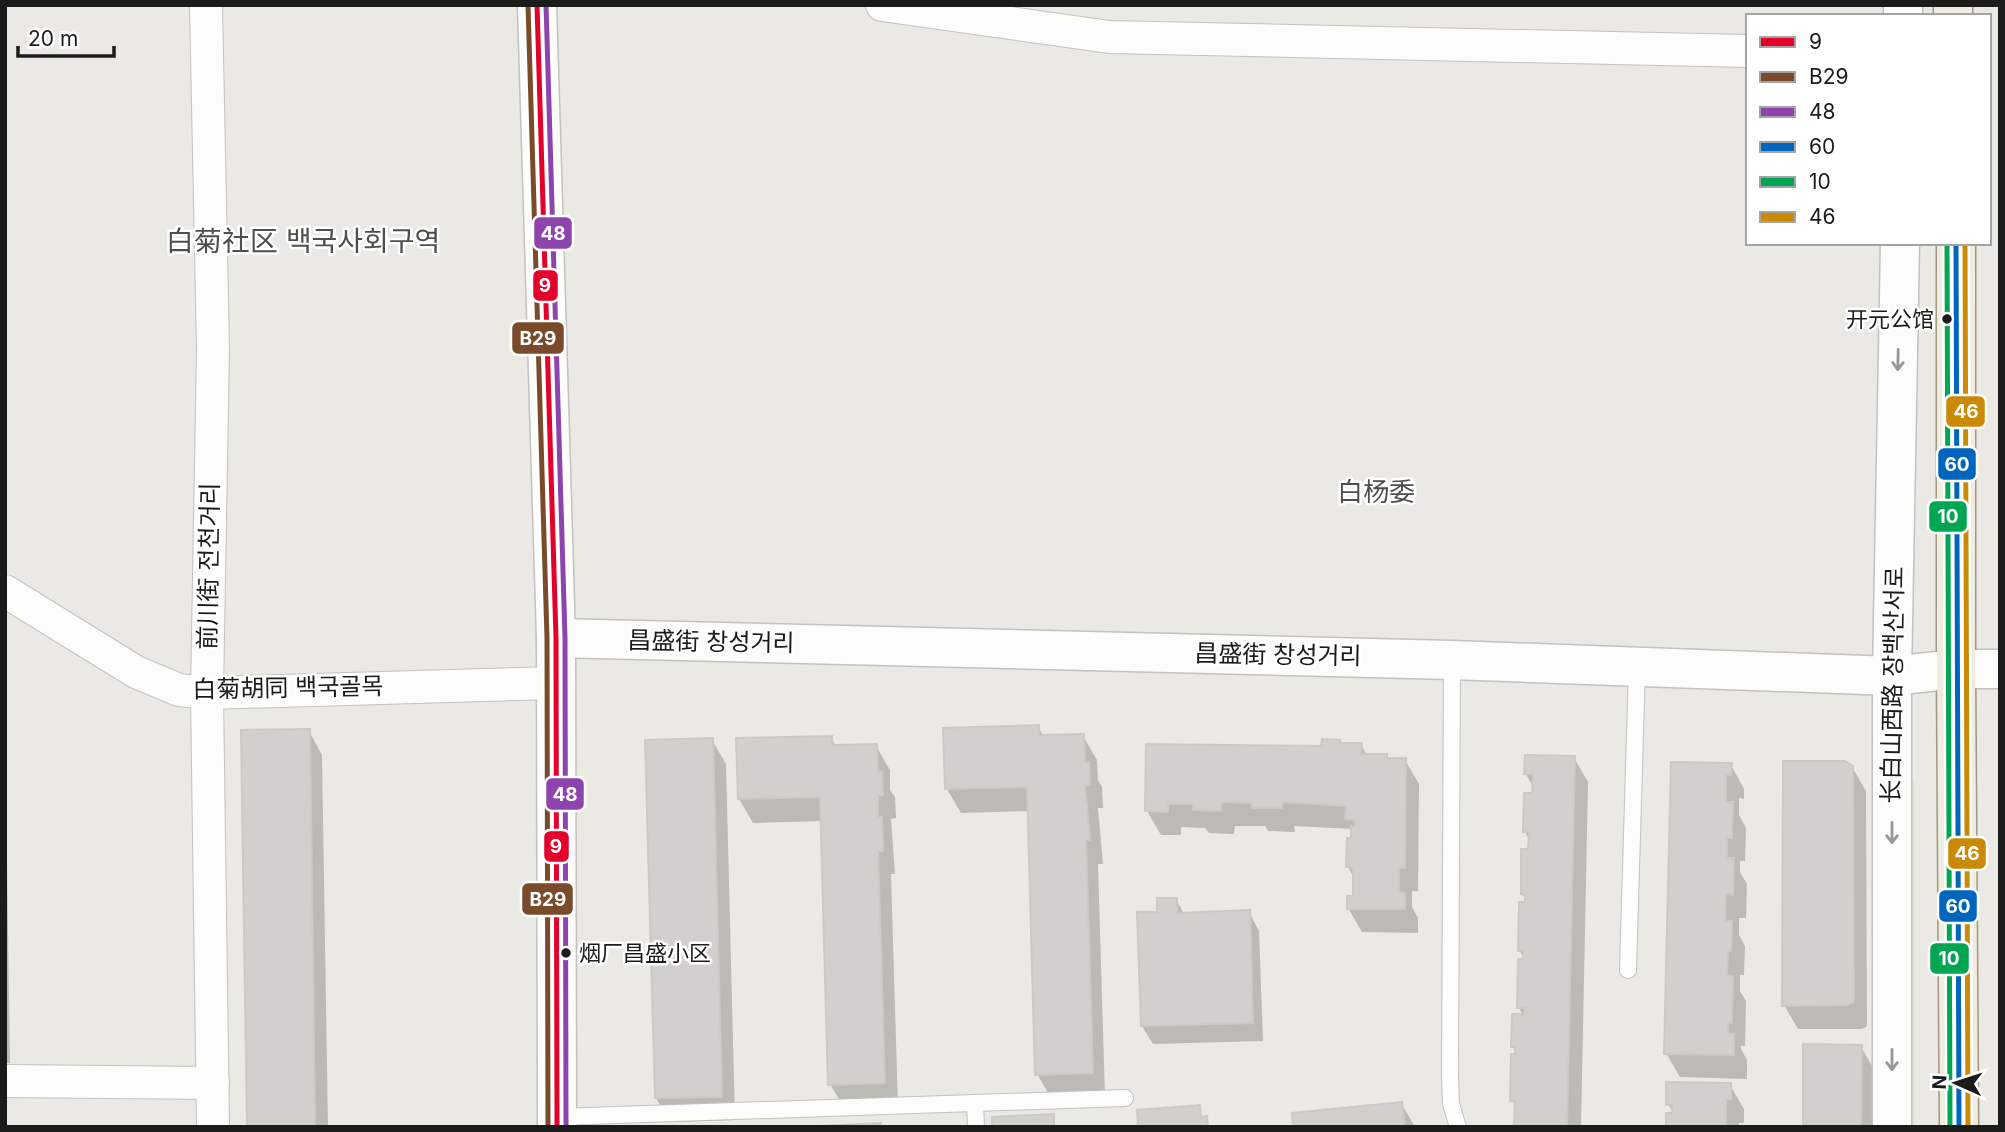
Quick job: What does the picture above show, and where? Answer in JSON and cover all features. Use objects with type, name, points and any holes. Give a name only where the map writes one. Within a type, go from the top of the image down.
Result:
[{"type":"main road","points":[[1956,245],[1959,1127]]},
{"type":"street","name":"前川街 전천거리","points":[[206,5],[213,349],[207,693],[213,1127]]},
{"type":"street","points":[[537,5],[556,638],[557,1122]]},
{"type":"street","points":[[882,5],[1109,37],[1746,51]]},
{"type":"street","name":"长白山西路 장백산서로","points":[[1892,1127],[1892,676],[1900,245]]},
{"type":"street","name":"白菊胡同 백국골목","points":[[5,591],[136,672],[179,690],[207,693],[555,682]]},
{"type":"street","name":"昌盛街 창성거리","points":[[556,638],[1452,660],[1892,676],[1956,669],[2000,669]]},
{"type":"street","points":[[5,1081],[213,1083]]},
{"type":"lane","points":[[1452,660],[1450,1074],[1451,1104],[1458,1127]]},
{"type":"lane","points":[[1628,970],[1637,667]]},
{"type":"lane","points":[[557,1122],[1125,1098]]},
{"type":"lane","points":[[975,1104],[976,1127]]},
{"type":"green space","points":[[1909,778],[1914,783],[1914,1127],[1902,1127]]},
{"type":"building","points":[[1039,725],[1039,735],[1084,734],[1085,762],[1089,762],[1090,785],[1085,785],[1090,840],[1086,840],[1093,1073],[1035,1075],[1027,787],[945,789],[943,728]]},
{"type":"building","points":[[310,729],[315,1127],[247,1127],[241,730]]},
{"type":"building","points":[[832,736],[832,745],[877,744],[878,772],[882,772],[883,795],[878,795],[878,817],[882,817],[883,851],[878,851],[885,1083],[828,1085],[820,797],[738,799],[736,738]]},
{"type":"building","points":[[713,738],[722,1097],[655,1098],[645,740]]},
{"type":"building","points":[[1322,739],[1340,740],[1340,743],[1362,743],[1361,754],[1387,754],[1387,758],[1406,758],[1405,868],[1399,868],[1399,892],[1405,893],[1405,909],[1347,909],[1347,896],[1353,896],[1353,867],[1346,867],[1347,838],[1351,838],[1351,826],[1355,826],[1354,820],[1345,819],[1346,806],[1282,802],[1282,808],[1252,808],[1252,803],[1222,802],[1221,811],[1193,810],[1193,804],[1168,804],[1168,812],[1145,811],[1146,744],[1321,746]]},
{"type":"building","points":[[1525,755],[1575,756],[1567,1127],[1514,1127],[1515,1101],[1510,1101],[1511,1054],[1515,1054],[1515,1047],[1511,1047],[1512,1014],[1524,1014],[1525,1008],[1517,1008],[1518,959],[1523,959],[1523,951],[1518,951],[1519,902],[1525,902],[1525,895],[1521,894],[1521,849],[1528,849],[1529,832],[1523,832],[1524,793],[1532,793],[1533,774],[1524,774]]},
{"type":"building","points":[[1783,761],[1845,761],[1853,766],[1854,1002],[1848,1005],[1782,1006]]},
{"type":"building","points":[[1671,762],[1732,763],[1731,775],[1726,775],[1726,802],[1733,802],[1732,838],[1727,838],[1727,858],[1734,858],[1733,895],[1726,894],[1725,921],[1732,921],[1727,975],[1733,976],[1732,1023],[1728,1023],[1728,1034],[1734,1034],[1734,1055],[1664,1054]]},
{"type":"building","points":[[1157,898],[1177,898],[1177,913],[1250,910],[1253,1023],[1141,1026],[1137,912],[1157,912]]},
{"type":"building","points":[[1803,1044],[1862,1045],[1861,1127],[1803,1127]]},
{"type":"building","points":[[1666,1082],[1731,1083],[1731,1099],[1726,1099],[1726,1126],[1744,1127],[1666,1127],[1666,1113],[1672,1113],[1672,1105],[1666,1105]]},
{"type":"building","points":[[1402,1102],[1405,1127],[1293,1127],[1292,1113]]},
{"type":"building","points":[[1200,1105],[1201,1117],[1207,1116],[1208,1127],[1138,1127],[1137,1110]]},
{"type":"building","points":[[1054,1114],[1054,1127],[992,1127],[992,1117]]},
{"type":"building","points":[[881,1123],[881,1127],[819,1127],[819,1126]]},
{"type":"transit line","name":"B29","points":[[528,5],[547,638],[548,1127]]},
{"type":"transit line","name":"9","points":[[537,5],[556,638],[557,1127]]},
{"type":"transit line","name":"48","points":[[546,5],[565,638],[566,1127]]},
{"type":"transit line","name":"10","points":[[1947,245],[1950,1127]]},
{"type":"transit line","name":"60","points":[[1956,245],[1959,1127]]},
{"type":"transit line","name":"46","points":[[1965,245],[1968,1127]]},
{"type":"place","name":"开元公馆","points":[[1947,319]]},
{"type":"place","name":"烟厂昌盛小区","points":[[566,953]]},
{"type":"district","name":"白菊社区 백국사회구역","points":[[303,241]]},
{"type":"district","name":"白杨委","points":[[1376,492]]}]
